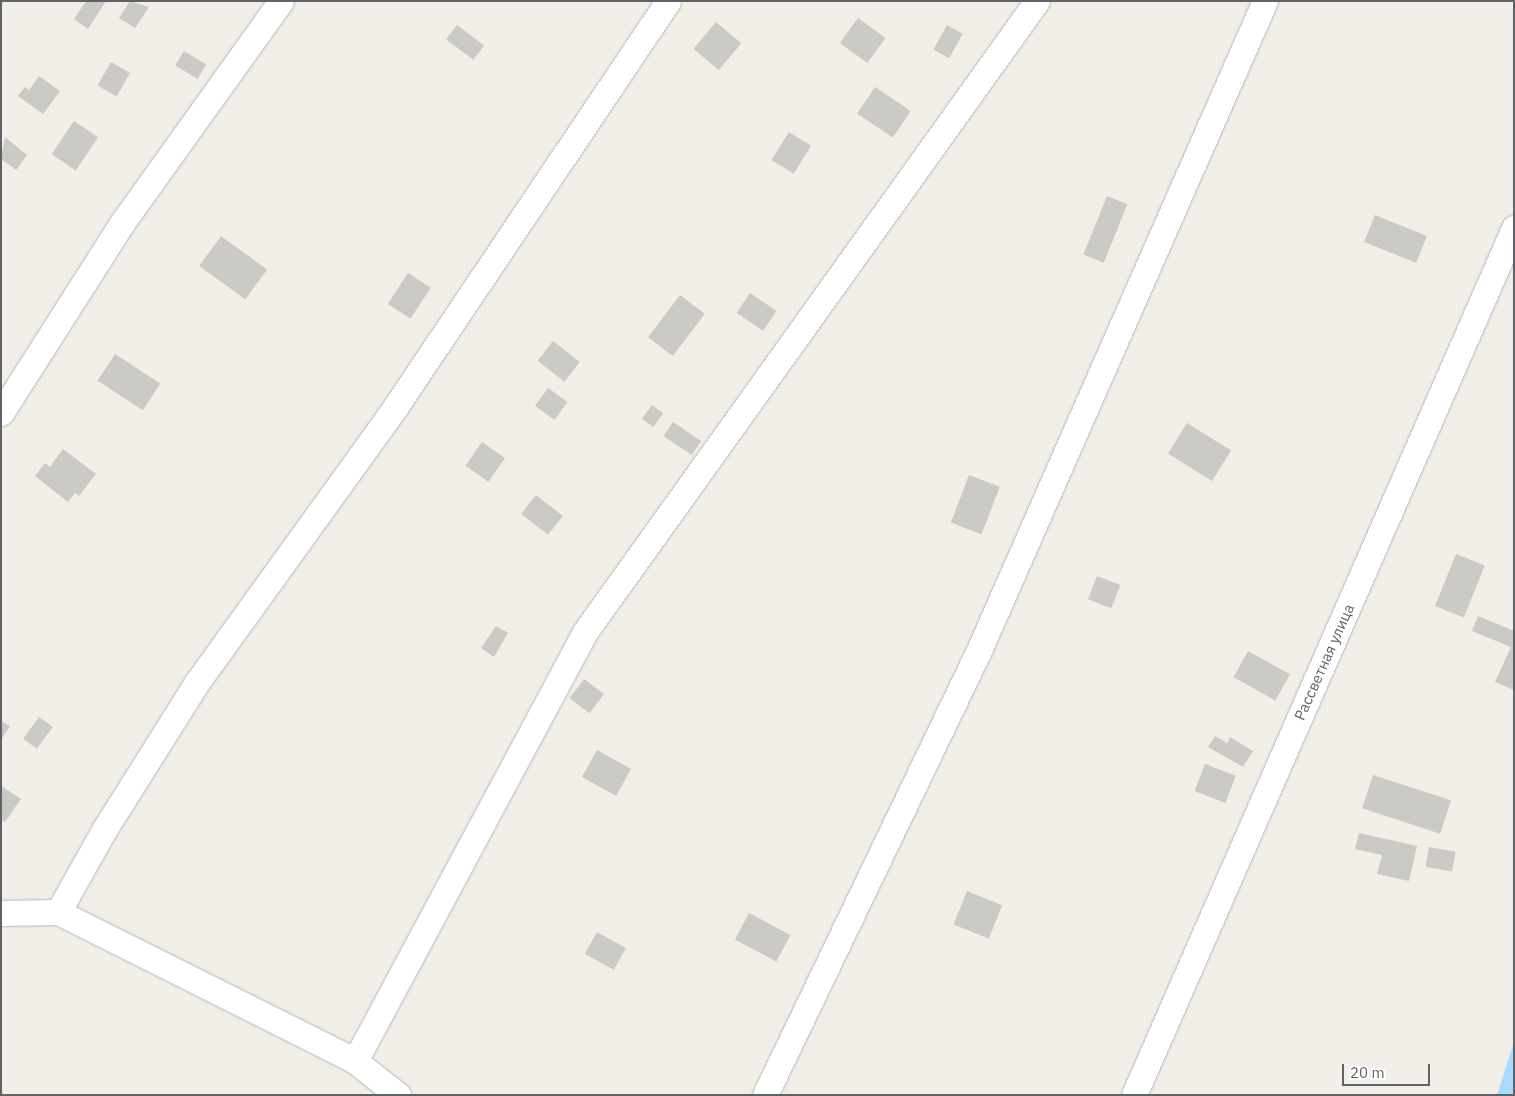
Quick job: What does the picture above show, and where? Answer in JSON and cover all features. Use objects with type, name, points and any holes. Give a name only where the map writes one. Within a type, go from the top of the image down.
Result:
[{"type":"street","points":[[1,413],[122,224],[281,1]]},
{"type":"street","points":[[58,912],[104,830],[198,681],[394,409],[668,1]]},
{"type":"street","points":[[356,1061],[512,760],[585,632],[1037,1]]},
{"type":"street","points":[[765,1095],[980,648],[1265,1]]},
{"type":"street","name":"Рассветная улица","points":[[1134,1095],[1514,228]]},
{"type":"street","points":[[1,913],[58,912],[356,1061],[398,1095]]},
{"type":"water","points":[[1514,1042],[1514,1095],[1497,1095]]},
{"type":"building","points":[[86,1],[106,1],[88,29],[74,19]]},
{"type":"building","points":[[130,1],[149,7],[135,28],[119,18]]},
{"type":"building","points":[[858,18],[886,38],[867,63],[840,43]]},
{"type":"building","points":[[716,22],[741,43],[719,70],[694,49]]},
{"type":"building","points":[[457,25],[484,45],[473,60],[446,39]]},
{"type":"building","points":[[947,25],[963,34],[949,58],[933,49]]},
{"type":"building","points":[[184,51],[206,64],[198,79],[175,66]]},
{"type":"building","points":[[111,62],[130,73],[117,96],[98,85]]},
{"type":"building","points":[[39,76],[60,91],[43,114],[18,96],[25,87],[29,90]]},
{"type":"building","points":[[875,87],[911,111],[893,138],[857,114]]},
{"type":"building","points":[[74,121],[98,137],[76,170],[52,154]]},
{"type":"building","points":[[789,132],[811,146],[794,174],[772,160]]},
{"type":"building","points":[[5,137],[27,155],[16,170],[1,159]]},
{"type":"building","points":[[1107,196],[1127,204],[1104,263],[1083,254]]},
{"type":"building","points":[[1375,215],[1427,236],[1416,263],[1364,242]]},
{"type":"building","points":[[221,236],[267,270],[245,299],[199,266]]},
{"type":"building","points":[[408,273],[431,288],[410,319],[388,304]]},
{"type":"building","points":[[750,293],[777,311],[763,331],[737,313]]},
{"type":"building","points":[[680,295],[705,314],[673,356],[648,337]]},
{"type":"building","points":[[553,341],[580,362],[564,382],[538,361]]},
{"type":"building","points":[[115,354],[160,383],[143,410],[98,381]]},
{"type":"building","points":[[548,388],[567,402],[554,420],[535,406]]},
{"type":"building","points":[[652,405],[663,413],[653,427],[642,419]]},
{"type":"building","points":[[673,422],[701,441],[692,455],[663,436]]},
{"type":"building","points":[[1187,423],[1231,451],[1212,481],[1168,454]]},
{"type":"building","points":[[482,442],[505,458],[488,482],[465,466]]},
{"type":"building","points":[[63,449],[96,474],[79,496],[75,493],[68,502],[35,476],[45,463],[50,467]]},
{"type":"building","points":[[969,475],[1000,487],[982,534],[951,523]]},
{"type":"building","points":[[536,495],[563,516],[548,535],[521,514]]},
{"type":"building","points":[[1456,554],[1485,566],[1464,618],[1435,606]]},
{"type":"building","points":[[1097,576],[1120,585],[1111,608],[1088,599]]},
{"type":"building","points":[[1478,616],[1514,631],[1514,690],[1495,682],[1511,647],[1472,631]]},
{"type":"building","points":[[496,626],[508,633],[494,657],[481,648]]},
{"type":"building","points":[[1248,651],[1290,674],[1275,701],[1233,677]]},
{"type":"building","points":[[584,679],[604,694],[590,713],[570,698]]},
{"type":"building","points":[[39,717],[53,727],[37,749],[23,739]]},
{"type":"building","points":[[1,721],[10,726],[1,740]]},
{"type":"building","points":[[1215,736],[1227,743],[1230,737],[1253,751],[1243,767],[1208,747]]},
{"type":"building","points":[[597,750],[631,769],[616,796],[582,777]]},
{"type":"building","points":[[1205,764],[1236,776],[1225,803],[1195,791]]},
{"type":"building","points":[[1373,775],[1451,800],[1440,834],[1362,808]]},
{"type":"building","points":[[1,786],[21,799],[5,822],[1,820]]},
{"type":"building","points":[[1359,833],[1417,846],[1409,881],[1377,874],[1382,855],[1355,849]]},
{"type":"building","points":[[1429,847],[1456,852],[1452,871],[1426,867]]},
{"type":"building","points":[[967,891],[1002,905],[989,939],[954,924]]},
{"type":"building","points":[[749,913],[790,935],[776,962],[735,939]]},
{"type":"building","points":[[597,932],[626,948],[614,970],[585,954]]}]
